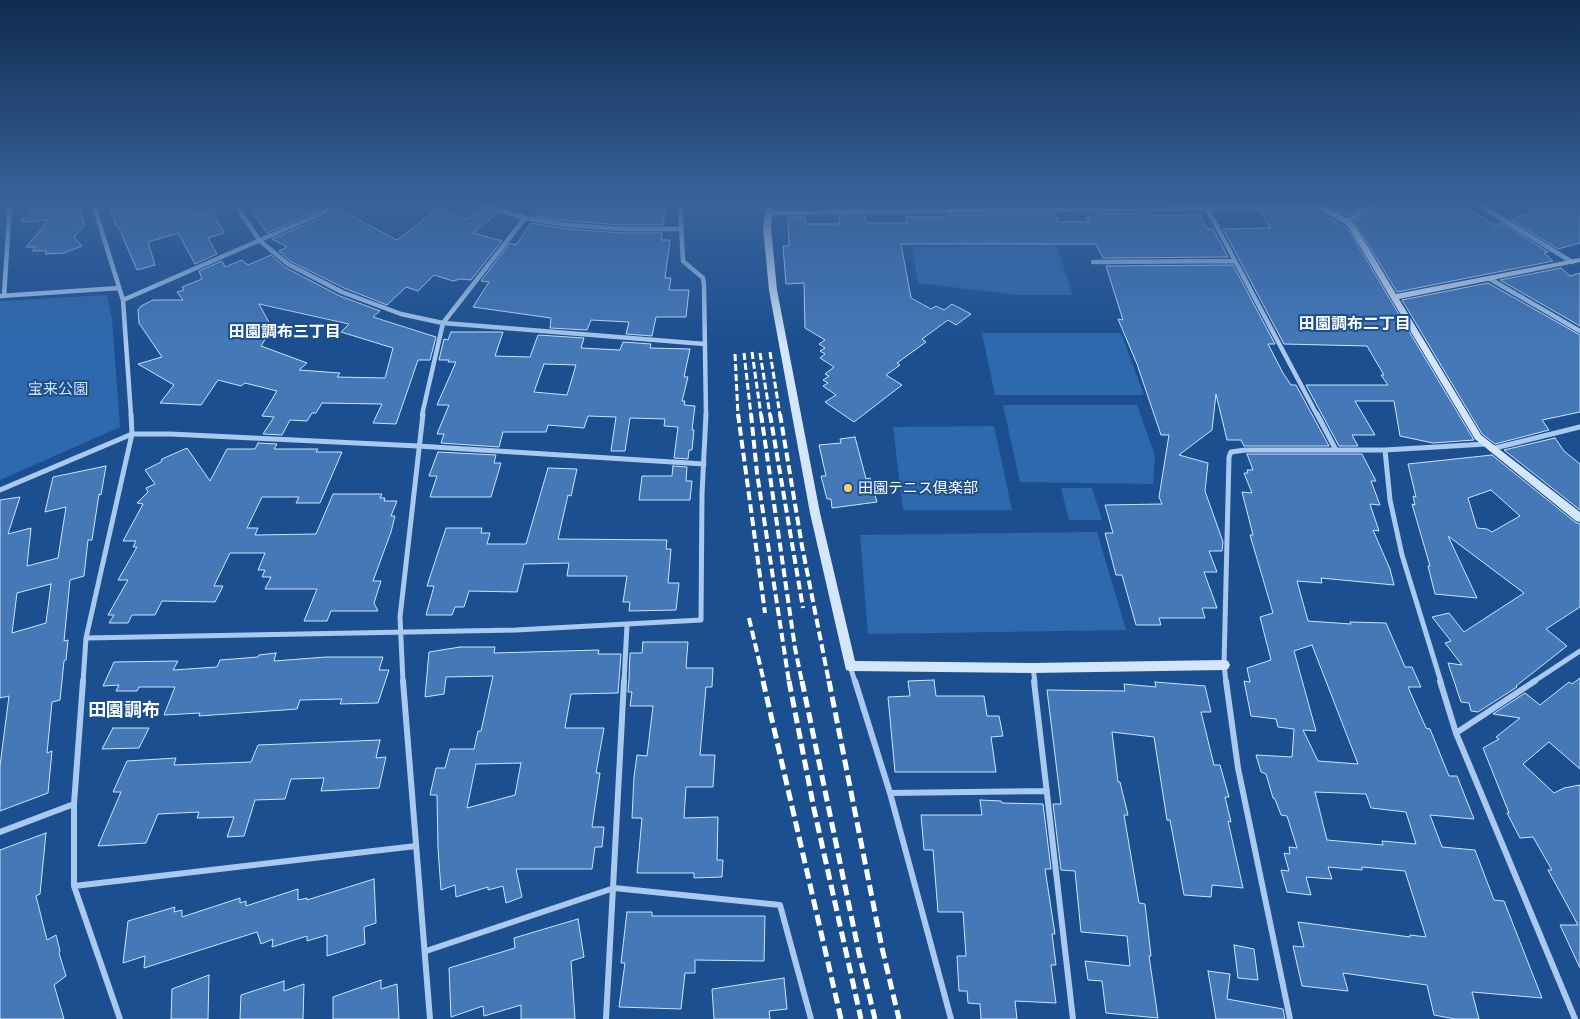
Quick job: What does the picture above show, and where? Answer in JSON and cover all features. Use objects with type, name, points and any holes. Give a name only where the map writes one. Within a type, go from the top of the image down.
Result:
[{"type":"street","points":[[6,251],[2,296],[119,288]]},
{"type":"street","points":[[108,251],[123,300],[129,366],[132,434],[86,638],[74,804],[74,886],[120,1019]]},
{"type":"street","points":[[123,300],[238,251]]},
{"type":"street","points":[[272,251],[288,264],[342,292],[401,314],[442,323],[704,344]]},
{"type":"street","points":[[430,1019],[426,951],[406,739],[400,617],[425,397],[442,323],[499,251]]},
{"type":"street","points":[[86,638],[516,630],[701,620],[702,494],[706,437],[703,278],[683,261],[682,251]]},
{"type":"street","points":[[770,251],[773,290],[815,513],[850,666],[890,793],[951,1019]]},
{"type":"street","points":[[1230,251],[1336,450]]},
{"type":"street","points":[[1366,251],[1478,437],[1580,518]]},
{"type":"street","points":[[1558,251],[1576,261]]},
{"type":"street","points":[[1093,262],[1235,261]]},
{"type":"street","points":[[1394,297],[1576,261]]},
{"type":"street","points":[[1490,279],[1580,331]]},
{"type":"street","points":[[1290,1019],[1238,768],[1224,665],[1231,452],[1245,450],[1385,450],[1489,446],[1580,427]]},
{"type":"street","points":[[0,490],[132,434],[170,434],[418,446],[704,464]]},
{"type":"street","points":[[1385,450],[1390,500],[1402,555],[1456,733],[1575,1019]]},
{"type":"street","points":[[606,1019],[627,625]]},
{"type":"street","points":[[1456,733],[1580,651]]},
{"type":"street","points":[[850,666],[1032,668],[1224,665]]},
{"type":"street","points":[[1032,668],[1073,1019]]},
{"type":"street","points":[[890,793],[1047,791]]},
{"type":"street","points":[[0,832],[74,804]]},
{"type":"street","points":[[74,886],[416,846]]},
{"type":"street","points":[[426,951],[614,888],[780,905],[811,1019]]},
{"type":"green space","points":[[913,251],[1058,251],[1073,295],[1017,295],[918,283]]},
{"type":"green space","name":"宝来公園","points":[[107,295],[112,319],[120,427],[0,480],[0,301]]},
{"type":"green space","points":[[982,333],[1121,333],[1144,395],[995,395]]},
{"type":"green space","points":[[1003,405],[1137,405],[1155,456],[1153,484],[1020,482]]},
{"type":"green space","points":[[994,426],[1012,510],[903,510],[893,427]]},
{"type":"green space","points":[[1061,488],[1092,488],[1102,520],[1069,520]]},
{"type":"green space","points":[[1097,532],[1126,630],[868,634],[860,535]]},
{"type":"building","points":[[32,251],[70,251],[64,253],[45,254],[47,251]]},
{"type":"building","points":[[129,251],[151,251],[155,265],[137,270]]},
{"type":"building","points":[[188,251],[215,251],[217,254],[195,264]]},
{"type":"building","points":[[279,251],[494,251],[471,280],[460,279],[453,281],[434,275],[418,291],[406,287],[387,305],[344,288],[290,261]]},
{"type":"building","points":[[504,251],[669,251],[665,278],[671,278],[669,290],[689,290],[686,317],[656,317],[652,336],[626,334],[629,322],[591,320],[587,330],[550,328],[551,318],[473,307],[489,282],[481,281]]},
{"type":"building","points":[[783,251],[902,251],[911,298],[931,309],[936,306],[944,310],[952,304],[971,314],[956,325],[948,320],[922,339],[926,342],[897,363],[900,365],[886,375],[902,385],[854,422],[825,402],[836,395],[823,386],[828,383],[823,380],[829,376],[825,374],[834,367],[820,358],[825,354],[820,351],[825,348],[819,344],[825,340],[805,328],[804,283],[786,284]]},
{"type":"building","points":[[1099,251],[1225,251],[1228,257],[1103,258]]},
{"type":"building","points":[[1234,251],[1361,251],[1474,440],[1433,443],[1400,436],[1394,401],[1355,401],[1375,435],[1352,435],[1358,446],[1339,446],[1306,385],[1388,385],[1381,375],[1384,375],[1367,346],[1284,344]]},
{"type":"building","points":[[1372,251],[1546,251],[1548,252],[1544,253],[1553,261],[1397,292]]},
{"type":"building","points":[[271,255],[286,268],[340,296],[380,311],[373,317],[436,337],[430,360],[418,360],[396,424],[373,423],[382,404],[322,403],[316,413],[312,413],[307,421],[290,420],[282,435],[263,434],[274,417],[262,416],[277,391],[245,383],[241,386],[218,380],[201,405],[160,403],[174,385],[138,364],[162,357],[139,323],[138,310],[141,306],[153,300],[183,300],[177,292],[184,290],[182,287],[202,279],[199,271],[222,261],[225,267],[242,260],[248,265]],"holes":[[[259,304],[349,324],[341,332],[393,348],[385,378],[337,377],[340,373],[299,370],[307,363],[261,346],[272,328]]]},
{"type":"building","points":[[1233,265],[1275,344],[1268,344],[1283,373],[1291,385],[1296,385],[1329,446],[1244,446],[1241,440],[1227,440],[1216,394],[1212,430],[1179,455],[1208,463],[1205,491],[1223,542],[1222,551],[1209,551],[1217,572],[1204,572],[1217,608],[1202,608],[1205,618],[1159,618],[1161,625],[1136,625],[1122,575],[1116,575],[1105,533],[1113,533],[1105,505],[1162,504],[1159,497],[1169,435],[1161,435],[1137,364],[1118,319],[1123,320],[1106,266]]},
{"type":"building","points":[[1561,268],[1570,276],[1580,273],[1580,326],[1500,280]]},
{"type":"building","points":[[1488,283],[1580,335],[1580,412],[1542,420],[1549,430],[1495,444],[1482,434],[1402,300]]},
{"type":"building","points":[[451,332],[503,332],[495,356],[530,357],[538,335],[584,338],[581,348],[620,350],[623,342],[651,344],[650,348],[690,349],[684,377],[688,377],[682,401],[685,401],[684,405],[695,406],[692,450],[689,450],[688,459],[674,458],[678,427],[664,426],[665,419],[630,418],[625,451],[611,451],[616,417],[588,416],[584,428],[548,425],[546,432],[503,432],[499,447],[441,443],[444,434],[437,434],[449,405],[437,405],[456,362],[439,360],[444,339],[448,340]],"holes":[[[544,364],[576,365],[567,395],[534,392]]]},
{"type":"building","points":[[855,437],[866,479],[870,478],[877,502],[832,508],[831,499],[827,499],[821,476],[826,476],[819,445],[841,443],[840,439]]},
{"type":"building","points":[[1555,438],[1564,451],[1580,464],[1580,510],[1504,450]]},
{"type":"building","points":[[258,443],[277,444],[274,449],[318,449],[316,452],[342,452],[320,503],[296,503],[299,497],[262,497],[247,528],[258,528],[255,535],[316,534],[333,494],[382,494],[380,498],[385,498],[384,501],[397,501],[391,516],[395,516],[391,532],[373,581],[381,581],[374,603],[378,611],[331,611],[327,621],[304,621],[317,589],[265,589],[271,577],[262,577],[265,570],[258,570],[265,553],[230,553],[214,586],[223,586],[215,602],[162,601],[155,615],[132,615],[128,623],[109,623],[114,615],[108,615],[128,580],[118,580],[137,547],[133,547],[136,541],[123,541],[143,504],[137,503],[148,492],[146,488],[155,484],[145,470],[161,462],[162,459],[187,448],[210,481],[227,449],[255,449]]},
{"type":"building","points":[[438,452],[496,455],[494,463],[501,463],[491,497],[430,497],[437,476],[429,476]]},
{"type":"building","points":[[1247,454],[1362,454],[1376,481],[1371,481],[1380,505],[1370,504],[1379,531],[1373,530],[1390,569],[1394,585],[1321,578],[1322,583],[1297,581],[1308,621],[1351,624],[1350,622],[1386,623],[1405,667],[1412,667],[1421,687],[1408,687],[1426,728],[1430,729],[1449,776],[1457,776],[1474,819],[1430,815],[1442,847],[1475,850],[1494,900],[1504,901],[1542,998],[1472,992],[1479,1019],[1455,1019],[1434,1015],[1427,985],[1343,973],[1348,991],[1302,986],[1293,946],[1304,947],[1298,922],[1410,937],[1410,935],[1426,937],[1405,871],[1362,867],[1362,870],[1328,867],[1332,879],[1306,877],[1311,895],[1287,892],[1281,870],[1289,871],[1284,853],[1290,854],[1289,847],[1297,848],[1287,816],[1281,815],[1273,798],[1266,774],[1261,772],[1256,755],[1292,757],[1294,729],[1278,727],[1276,719],[1251,716],[1244,681],[1250,682],[1247,668],[1271,660],[1260,617],[1273,613],[1250,535],[1253,535],[1242,492],[1252,493],[1244,473],[1248,473],[1247,470],[1253,470]],"holes":[[[1312,645],[1358,764],[1318,761],[1303,730],[1316,731],[1294,651]],[[1315,792],[1366,794],[1371,808],[1406,812],[1416,844],[1382,841],[1383,845],[1327,840]]]},
{"type":"building","points":[[1492,455],[1575,522],[1580,524],[1580,607],[1546,629],[1567,646],[1517,687],[1478,712],[1471,711],[1469,703],[1461,702],[1448,663],[1462,665],[1445,643],[1451,641],[1432,617],[1449,613],[1464,632],[1524,593],[1448,536],[1477,598],[1435,594],[1428,566],[1430,566],[1412,504],[1415,505],[1413,496],[1416,497],[1408,464]],"holes":[[[1491,490],[1520,516],[1492,532],[1487,529],[1477,528],[1468,498]]]},
{"type":"building","points":[[106,466],[101,495],[99,494],[92,540],[88,540],[84,576],[70,580],[64,641],[68,640],[66,660],[64,661],[60,700],[52,702],[47,753],[52,751],[48,793],[0,811],[0,766],[9,696],[0,698],[0,500],[20,497],[8,534],[31,528],[27,566],[58,558],[66,507],[45,512],[53,477]],"holes":[[[51,584],[46,623],[12,633],[17,593]]]},
{"type":"building","points":[[673,466],[687,467],[686,481],[692,481],[690,500],[639,500],[642,476],[672,476]]},
{"type":"building","points":[[548,468],[577,469],[571,496],[568,495],[558,539],[667,540],[666,549],[671,549],[668,583],[679,583],[676,610],[629,611],[630,602],[623,602],[627,576],[567,576],[569,563],[524,564],[517,592],[469,591],[464,607],[455,607],[452,615],[426,615],[434,586],[427,586],[446,528],[482,528],[481,533],[490,533],[487,544],[526,544]]},
{"type":"building","points":[[643,642],[688,642],[686,668],[713,668],[712,687],[706,687],[700,755],[715,755],[713,787],[686,787],[684,818],[718,817],[717,860],[723,860],[722,877],[694,878],[694,873],[637,873],[642,818],[632,818],[634,777],[637,755],[647,756],[653,706],[630,706],[632,692],[628,692],[630,653],[642,653]]},
{"type":"building","points":[[460,647],[495,647],[494,653],[599,650],[598,654],[621,654],[618,693],[571,694],[565,728],[604,728],[596,773],[600,773],[592,827],[604,827],[602,847],[595,847],[592,869],[516,869],[522,897],[506,903],[503,886],[488,890],[488,887],[456,897],[455,885],[441,890],[437,795],[430,795],[436,768],[445,768],[450,749],[474,749],[478,731],[481,731],[493,676],[446,677],[444,694],[425,697],[429,652]],"holes":[[[521,763],[515,795],[467,808],[476,764]]]},
{"type":"building","points":[[276,653],[274,661],[326,657],[383,657],[379,670],[389,670],[378,703],[340,704],[342,699],[300,700],[297,709],[199,716],[200,713],[164,715],[175,687],[139,687],[137,691],[116,691],[119,685],[103,686],[114,662],[178,661],[173,670],[217,667],[220,660],[258,657],[259,655]]},
{"type":"building","points":[[1580,678],[1580,769],[1549,742],[1523,764],[1554,793],[1564,788],[1580,785],[1580,968],[1560,925],[1578,925],[1548,870],[1552,870],[1533,837],[1520,838],[1507,813],[1509,813],[1483,748],[1499,739],[1496,737],[1520,718],[1493,714],[1525,693],[1540,705],[1569,682],[1572,684]]},
{"type":"building","points":[[934,680],[936,696],[984,696],[987,716],[999,716],[1003,736],[991,737],[996,772],[895,772],[888,697],[910,696],[908,681]]},
{"type":"building","points":[[1155,682],[1205,686],[1211,712],[1201,712],[1214,765],[1220,765],[1229,797],[1225,797],[1231,822],[1228,821],[1243,888],[1212,885],[1211,897],[1184,895],[1170,820],[1167,820],[1154,737],[1112,732],[1118,782],[1120,782],[1128,815],[1124,815],[1139,903],[1145,904],[1151,956],[1149,956],[1158,1018],[1106,1013],[1102,981],[1088,980],[1085,961],[1130,966],[1127,936],[1081,932],[1075,871],[1061,870],[1053,804],[1061,804],[1047,690],[1125,691],[1124,684],[1156,687]]},
{"type":"building","points":[[113,728],[149,728],[139,748],[102,749]]},
{"type":"building","points":[[380,740],[376,758],[386,757],[379,788],[321,791],[324,778],[291,779],[285,799],[255,800],[244,836],[227,837],[234,817],[197,818],[199,812],[158,814],[146,843],[98,846],[121,792],[113,792],[127,761],[176,758],[174,765],[251,762],[258,745]]},
{"type":"building","points":[[980,800],[1001,801],[1002,803],[1043,804],[1051,869],[1045,869],[1055,934],[1052,934],[1056,965],[1051,965],[1056,1003],[1015,1001],[1017,1019],[981,1019],[980,1004],[968,1003],[967,991],[959,991],[957,956],[966,956],[963,912],[938,912],[933,850],[924,850],[921,815],[982,815]]},
{"type":"building","points":[[46,833],[40,894],[36,896],[47,940],[56,935],[66,976],[54,985],[64,1019],[0,1019],[0,850]]},
{"type":"building","points":[[374,879],[376,923],[364,927],[365,944],[327,956],[327,935],[307,941],[307,936],[272,947],[273,939],[261,944],[257,932],[144,968],[145,956],[123,963],[128,921],[175,907],[174,912],[182,910],[182,917],[240,898],[240,903],[246,901],[246,906],[298,889],[298,900],[307,898],[307,900]]},
{"type":"building","points":[[627,912],[652,912],[652,916],[765,916],[764,961],[695,960],[695,973],[685,973],[681,1009],[619,1007],[625,963],[621,963]]},
{"type":"building","points":[[578,919],[584,957],[571,961],[575,1019],[521,1019],[521,1005],[484,1016],[483,1006],[451,1017],[449,968],[515,948],[514,938]]},
{"type":"building","points":[[1234,945],[1254,949],[1258,980],[1238,978]]},
{"type":"building","points":[[1208,971],[1230,974],[1227,999],[1283,1009],[1285,1019],[1216,1019]]},
{"type":"building","points":[[209,975],[208,1019],[171,1019],[172,989]]},
{"type":"building","points":[[784,978],[787,1009],[769,1011],[770,1019],[714,1019],[712,989]]},
{"type":"building","points":[[381,980],[381,989],[397,984],[399,1019],[333,1019],[333,997]]},
{"type":"building","points":[[284,981],[284,991],[304,984],[303,1019],[240,1019],[241,995]]},
{"type":"railway","points":[[752,352],[761,415]]},
{"type":"railway","points":[[770,352],[780,415]]},
{"type":"railway","points":[[744,353],[751,415]]},
{"type":"railway","points":[[760,353],[770,415]]},
{"type":"railway","points":[[735,354],[738,415]]},
{"type":"railway","points":[[738,414],[765,613]]},
{"type":"railway","points":[[751,414],[757,473],[789,682]]},
{"type":"railway","points":[[761,414],[795,648],[802,682]]},
{"type":"railway","points":[[770,414],[803,608]]},
{"type":"railway","points":[[780,414],[802,546],[829,682]]},
{"type":"railway","points":[[749,618],[764,682]]},
{"type":"railway","points":[[763,681],[841,1019]]},
{"type":"railway","points":[[789,681],[814,809],[861,1019]]},
{"type":"railway","points":[[802,681],[859,953],[875,1019]]},
{"type":"railway","points":[[829,681],[882,948],[899,1019]]},
{"type":"place","name":"田園テニス倶楽部","points":[[848,488]]},
{"type":"district","name":"田園調布二丁目","points":[[1355,324]]},
{"type":"district","name":"田園調布三丁目","points":[[285,332]]},
{"type":"district","name":"田園調布","points":[[124,710]]}]
